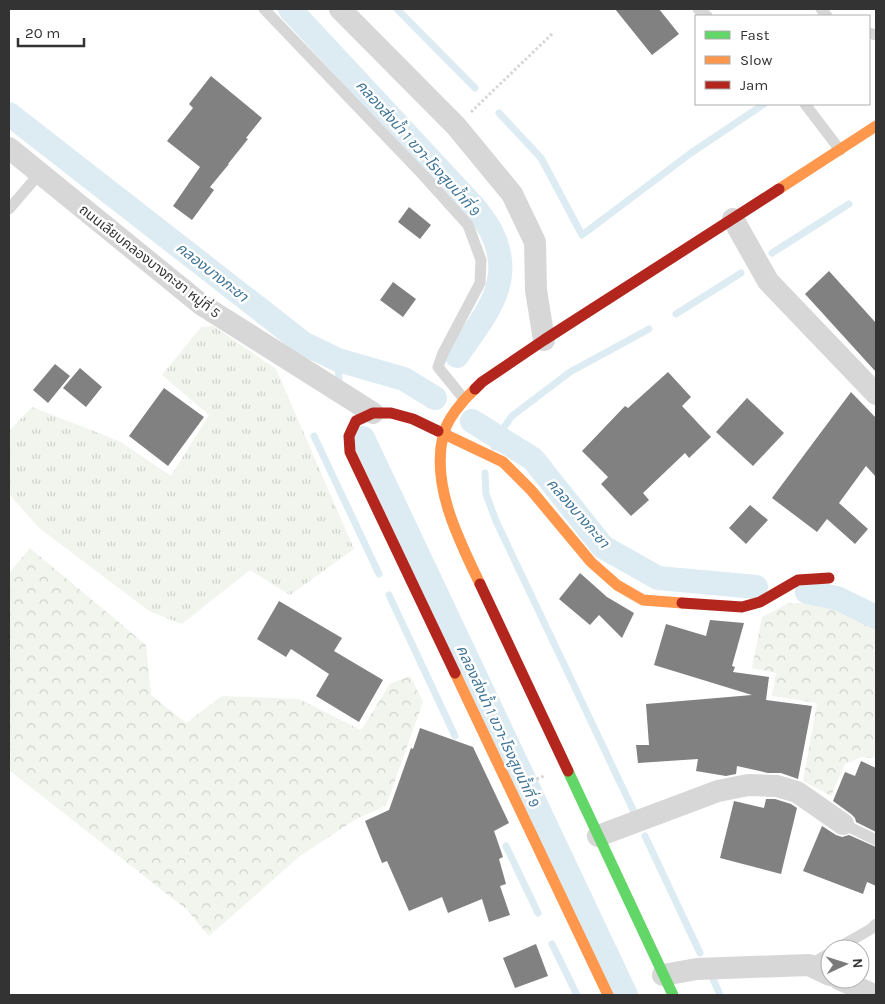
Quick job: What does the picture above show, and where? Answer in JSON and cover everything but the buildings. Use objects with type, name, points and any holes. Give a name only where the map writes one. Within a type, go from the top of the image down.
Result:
[{"type":"street","points":[[340,9],[456,126],[512,194],[534,242],[536,290],[544,340]]},
{"type":"street","points":[[673,995],[458,537],[446,502],[441,477],[440,452],[444,434],[464,399],[482,382],[876,126]]},
{"type":"street","name":"ถนนเลียบคลองบางกะชา หมู่ที่ 5","points":[[9,148],[202,305],[373,413]]},
{"type":"street","points":[[733,219],[768,281],[876,394]]},
{"type":"street","points":[[608,995],[350,452],[349,436],[356,421],[373,413],[391,413],[414,419],[503,462],[531,490],[591,562],[617,584],[643,600],[742,607],[760,602],[798,580],[829,578]]},
{"type":"street","points":[[598,836],[718,791],[748,785],[777,786],[797,792],[843,824]]},
{"type":"street","points":[[664,975],[697,969],[724,967],[809,965],[820,970]]},
{"type":"street","points":[[861,989],[874,995]]},
{"type":"lane","points":[[264,9],[423,175],[468,225],[481,260],[480,284],[443,352],[438,367],[464,399]]},
{"type":"lane","points":[[806,105],[840,150]]},
{"type":"lane","points":[[9,209],[40,173]]},
{"type":"lane","points":[[843,824],[876,840]]},
{"type":"lane","points":[[854,939],[876,924]]},
{"type":"lane","points":[[809,965],[820,958]]},
{"type":"path","points":[[456,126],[552,33]]},
{"type":"green space","points":[[213,326],[276,369],[354,549],[290,595],[250,570],[182,624],[149,611],[38,527],[9,494],[9,431],[32,407],[119,441],[171,476],[209,415],[162,375],[201,327]]},
{"type":"green space","points":[[30,548],[146,645],[151,695],[186,723],[222,696],[299,699],[361,730],[390,684],[410,676],[423,702],[386,806],[356,819],[300,856],[209,936],[186,909],[9,770],[9,653],[11,650],[9,648],[9,570],[11,571]]},
{"type":"green space","points":[[789,603],[820,604],[876,626],[876,758],[861,757],[845,764],[831,796],[803,781],[817,703],[772,696],[776,673],[752,668],[762,617]]},
{"type":"waterway","name":"คลองส่งน้ำ 1 ขวา-โรงสูบน้ำที่ 9","points":[[290,9],[476,209],[491,231],[498,249],[499,282],[494,298],[457,356]]},
{"type":"waterway","points":[[397,9],[475,88]]},
{"type":"waterway","points":[[499,113],[541,158],[582,235],[691,153],[763,105]]},
{"type":"waterway","name":"คลองบางกะชา","points":[[9,114],[303,343],[338,360],[404,379],[435,398]]},
{"type":"waterway","points":[[772,253],[849,204]]},
{"type":"waterway","points":[[676,314],[741,273]]},
{"type":"waterway","points":[[494,447],[497,437],[512,416],[570,372],[649,329]]},
{"type":"waterway","points":[[338,360],[339,384]]},
{"type":"waterway","name":"คลองบางกะชา","points":[[472,421],[533,459],[603,547],[658,578],[756,587]]},
{"type":"waterway","points":[[314,436],[379,574]]},
{"type":"waterway","name":"คลองส่งน้ำ 1 ขวา-โรงสูบน้ำที่ 9","points":[[363,438],[626,995]]},
{"type":"waterway","points":[[485,473],[486,494],[496,521],[635,814]]},
{"type":"waterway","name":"คลองบางกะชา","points":[[807,592],[837,598],[876,617]]},
{"type":"waterway","points":[[389,595],[455,736]]},
{"type":"waterway","points":[[645,836],[700,953]]},
{"type":"waterway","points":[[506,846],[538,913]]},
{"type":"waterway","points":[[552,944],[577,995]]},
{"type":"waterway","points":[[713,979],[720,995]]},
{"type":"traffic: fast","points":[[568,771],[673,995]]},
{"type":"traffic: slow","points":[[779,189],[876,126]]},
{"type":"traffic: slow","points":[[475,389],[465,399],[448,423],[443,436],[440,455],[441,474],[449,512],[480,584]]},
{"type":"traffic: slow","points":[[438,431],[503,462],[531,490],[591,562],[617,585],[643,600],[682,603]]},
{"type":"traffic: slow","points":[[455,673],[608,995]]},
{"type":"traffic: jam","points":[[475,389],[482,382],[544,340],[779,189]]},
{"type":"traffic: jam","points":[[438,431],[413,419],[391,413],[373,413],[356,421],[349,436],[350,452],[455,673]]},
{"type":"traffic: jam","points":[[682,603],[742,607],[760,602],[798,580],[829,578]]},
{"type":"traffic: jam","points":[[480,584],[568,771]]}]
